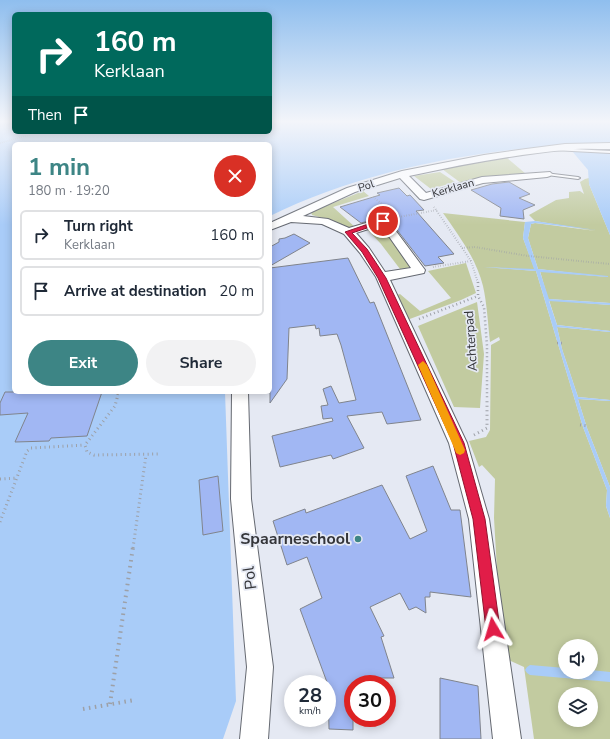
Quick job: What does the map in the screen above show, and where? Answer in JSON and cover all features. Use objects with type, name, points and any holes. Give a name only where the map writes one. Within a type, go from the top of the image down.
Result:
[{"type":"street","name":"Pol","points":[[272,226],[351,190],[402,174],[496,156]]},
{"type":"street","points":[[402,174],[424,197]]},
{"type":"street","name":"Kerklaan","points":[[424,197],[482,180],[546,174]]},
{"type":"street","points":[[287,218],[324,221],[348,232],[365,251],[382,278],[405,324],[458,443],[479,519],[507,739]]},
{"type":"street","points":[[348,232],[383,221],[419,270],[382,278]]},
{"type":"street","name":"Pol","points":[[240,394],[241,499],[260,667],[254,739]]},
{"type":"lane","name":"Kerklaan","points":[[546,174],[578,178]]},
{"type":"path","points":[[372,196],[388,209]]},
{"type":"path","name":"Achterpad","points":[[424,197],[437,210],[471,261],[478,283],[478,296],[484,307],[488,346],[487,428],[458,443]]},
{"type":"path","points":[[383,221],[437,210]]},
{"type":"path","points":[[462,248],[475,247],[535,257],[610,264]]},
{"type":"path","points":[[419,270],[471,261]]},
{"type":"path","points":[[405,324],[478,296]]},
{"type":"path","points":[[557,343],[562,343]]},
{"type":"path","points":[[0,522],[27,451],[31,448],[85,445],[115,406],[118,394]]},
{"type":"path","points":[[580,424],[589,426]]},
{"type":"path","points":[[85,445],[87,452],[94,455],[159,454]]},
{"type":"path","points":[[110,704],[146,455]]},
{"type":"path","points":[[0,479],[17,478]]},
{"type":"path","points":[[84,709],[136,700]]},
{"type":"green space","points":[[506,157],[526,174],[480,178],[461,183],[442,169]]},
{"type":"green space","points":[[440,172],[455,182],[431,189],[414,176]]},
{"type":"green space","points":[[589,178],[589,184],[610,235],[610,303],[548,299],[540,271],[608,277],[538,269],[528,238],[531,224],[535,223],[596,231],[535,221],[529,215],[556,200],[569,198],[569,192],[580,191],[584,194],[580,182]]},
{"type":"green space","points":[[363,191],[369,196],[333,207],[356,228],[350,230],[333,221],[312,215],[311,212]]},
{"type":"green space","points":[[443,213],[525,222],[523,238],[535,270],[484,267],[536,271],[583,427],[607,490],[606,506],[610,518],[610,739],[534,739],[524,667],[502,657],[494,518],[495,479],[482,465],[479,467],[469,441],[486,437],[490,430],[491,345],[500,340],[499,337],[490,342],[486,300],[483,286],[476,266]]},
{"type":"green space","points":[[382,225],[412,267],[400,269],[381,244],[367,229]]},
{"type":"green space","points":[[466,263],[476,293],[407,320],[394,296],[400,294],[420,311],[451,298],[428,271]]},
{"type":"green space","points":[[549,300],[610,305],[610,331],[557,325]]},
{"type":"green space","points":[[477,302],[484,354],[480,408],[454,407],[418,326]]},
{"type":"green space","points":[[557,327],[610,332],[610,400],[578,397],[562,349]]},
{"type":"green space","points":[[578,399],[610,401],[610,487],[587,428]]},
{"type":"water","points":[[0,156],[12,156],[12,394],[225,394],[236,701],[223,739],[0,739]]},
{"type":"water","points":[[272,156],[463,156],[415,166],[377,176],[340,187],[272,215]]},
{"type":"water","points":[[577,156],[610,156],[610,235],[589,184],[588,170]]},
{"type":"water","points":[[535,221],[596,230],[535,223],[531,224],[528,238],[538,269],[608,276],[540,272],[549,299],[610,303],[610,305],[549,301],[557,325],[610,331],[557,327],[562,349],[578,397],[610,400],[578,399],[587,428],[610,487],[610,518],[606,506],[607,490],[583,427],[536,271],[483,267],[534,269],[523,238],[525,222]]},
{"type":"building","points":[[509,182],[530,194],[519,198],[535,205],[523,210],[524,219],[500,216],[501,208],[471,190],[492,184]]},
{"type":"building","points":[[399,188],[407,196],[410,195],[424,210],[416,211],[454,254],[438,257],[444,263],[425,266],[387,217],[361,223],[340,207],[380,195],[377,193]]},
{"type":"building","points":[[294,234],[310,243],[272,265],[272,246],[279,242],[279,239]]},
{"type":"building","points":[[348,258],[370,303],[374,302],[421,420],[387,424],[382,412],[347,416],[364,448],[333,459],[331,455],[280,467],[272,436],[333,421],[332,418],[323,419],[321,406],[328,405],[323,389],[331,386],[339,403],[356,400],[337,334],[320,336],[319,328],[316,329],[315,325],[289,328],[287,379],[270,403],[270,394],[272,394],[272,268]]},
{"type":"building","points":[[5,392],[12,392],[12,394],[101,394],[87,436],[51,438],[49,441],[15,442],[28,413],[0,415],[0,403]]},
{"type":"building","points":[[433,466],[451,510],[460,510],[471,597],[430,592],[430,597],[425,597],[426,613],[416,607],[409,610],[400,593],[370,607],[384,636],[381,637],[393,675],[344,675],[344,727],[353,727],[353,730],[329,729],[329,727],[336,727],[336,675],[324,675],[300,609],[322,598],[307,557],[287,565],[273,521],[305,509],[306,513],[382,485],[410,539],[427,531],[406,476]]},
{"type":"building","points":[[218,476],[223,531],[203,535],[199,480]]},
{"type":"building","points":[[440,678],[478,686],[481,739],[440,739]]},
{"type":"waterway","points":[[530,670],[610,677]]},
{"type":"slow traffic","points":[[423,365],[460,450]]},
{"type":"place","name":"Spaarneschool","points":[[358,539]]},
{"type":"route","points":[[383,221],[348,232],[365,251],[382,278],[405,324],[458,443],[479,519],[493,629]]}]
